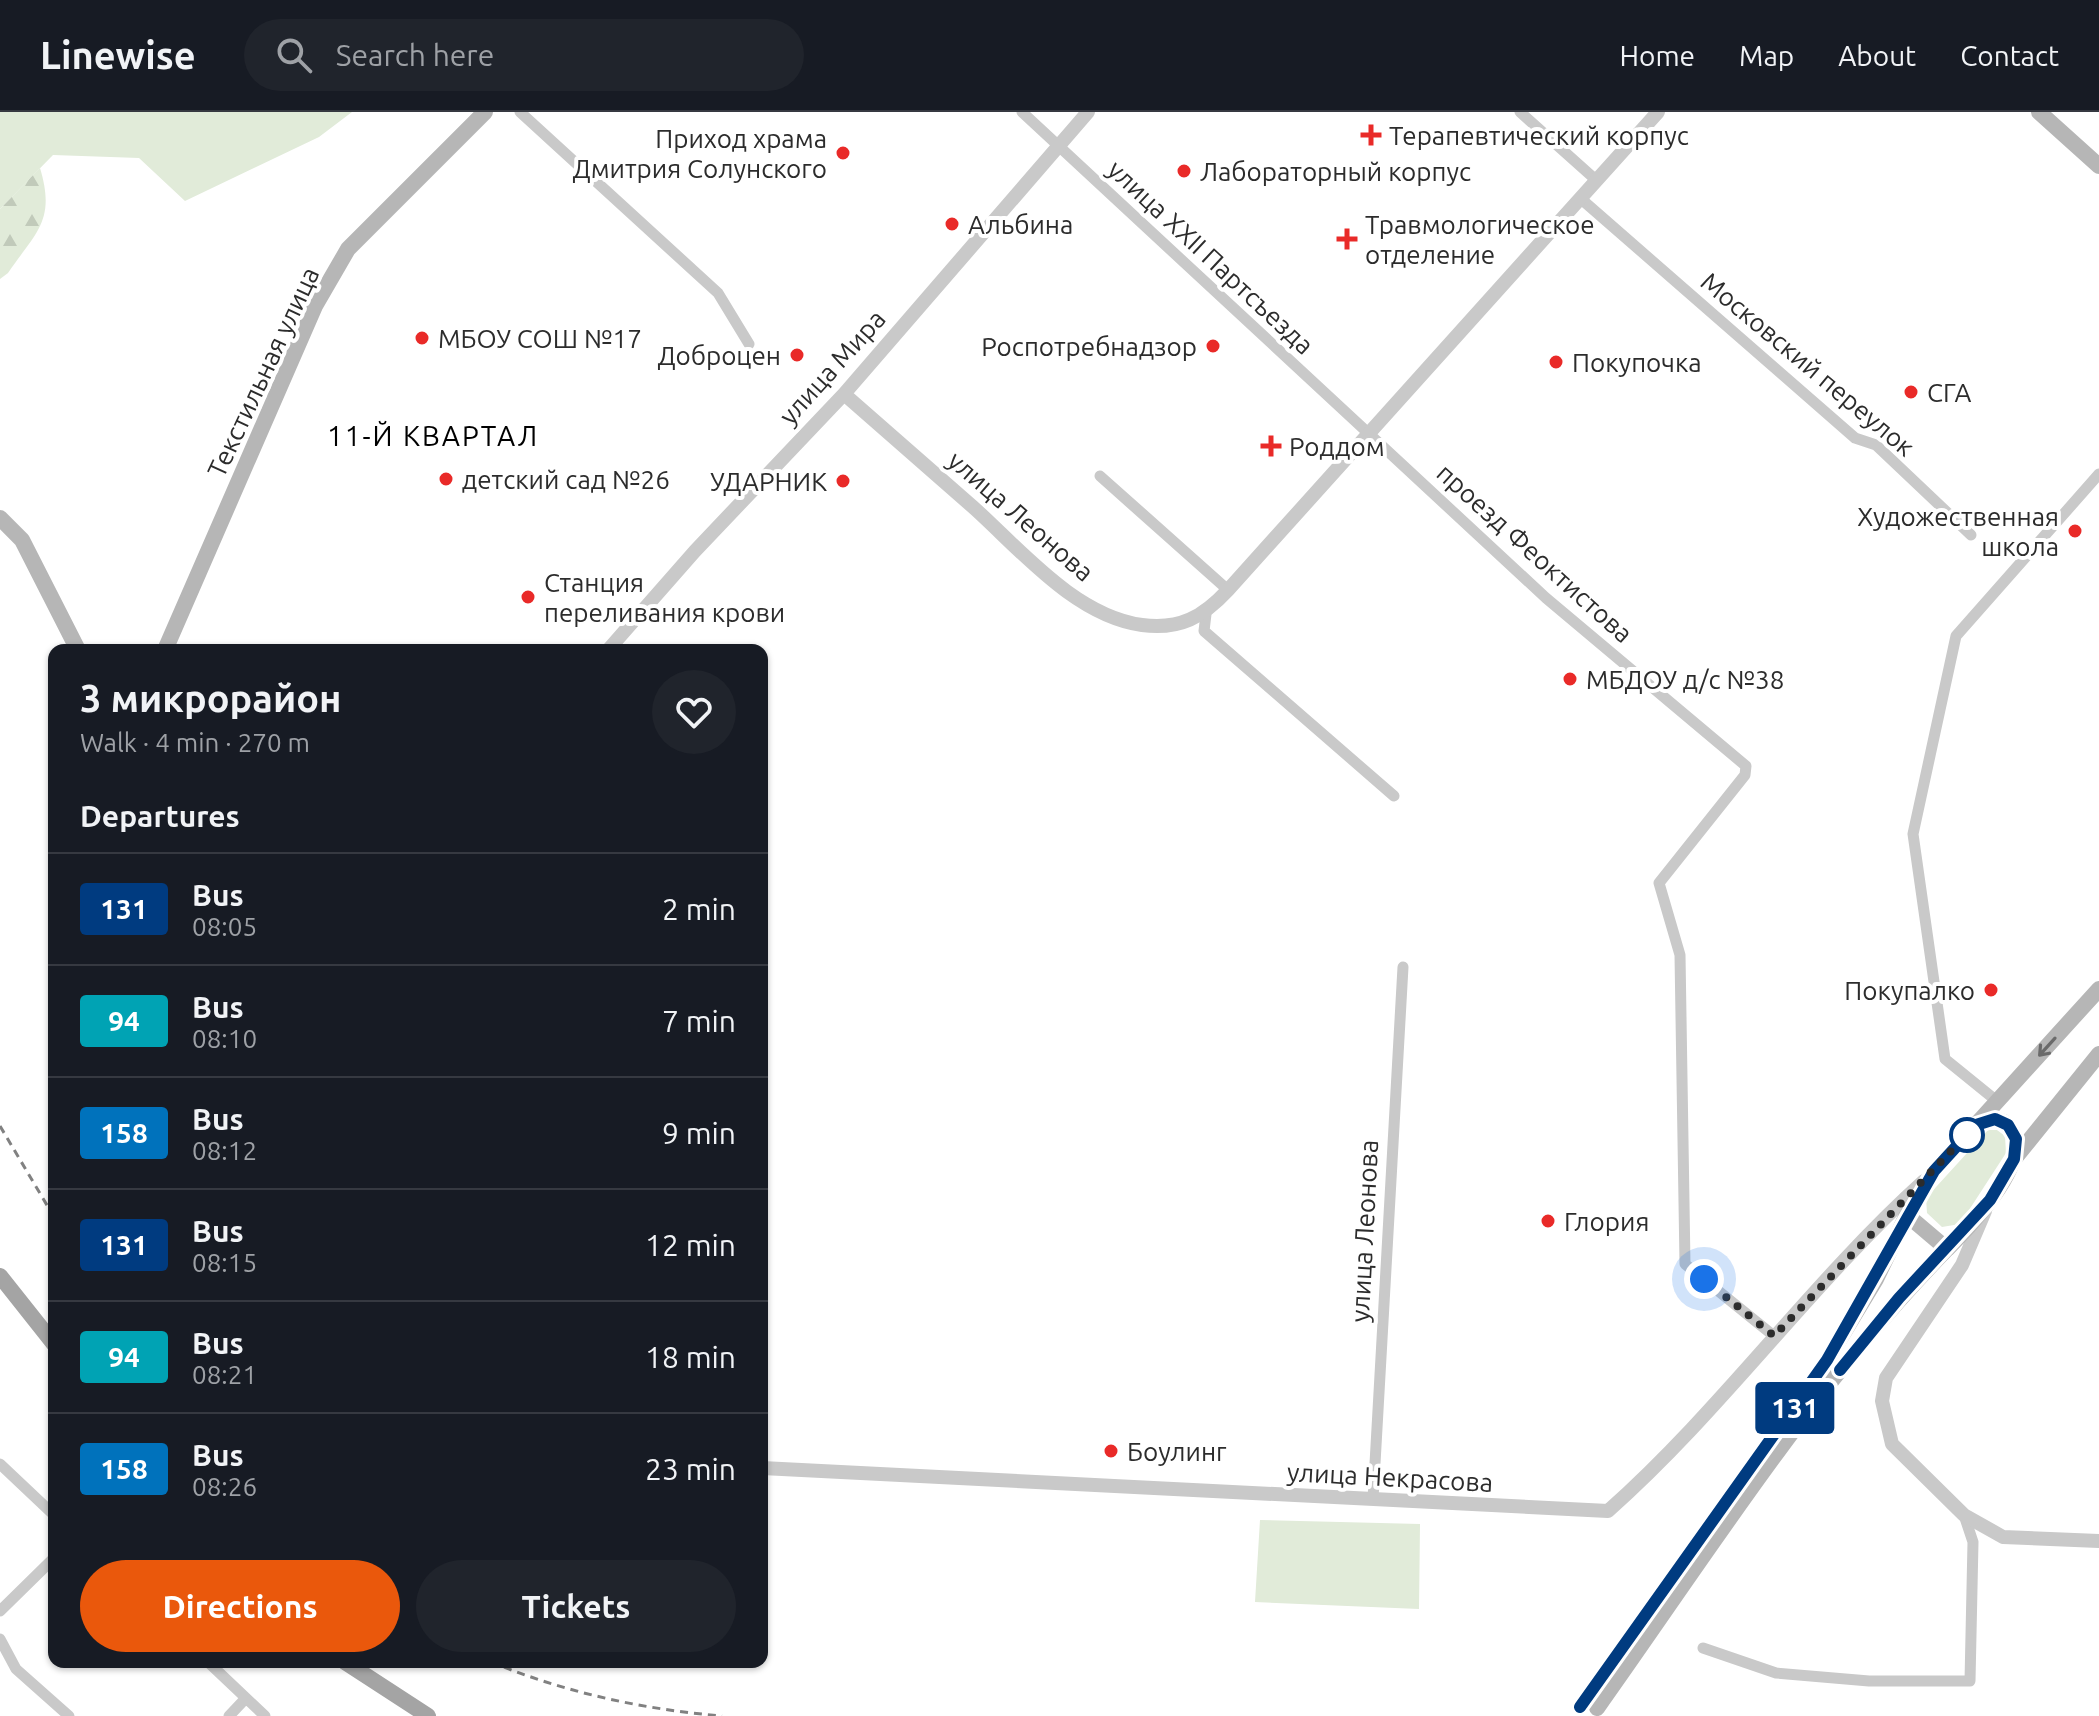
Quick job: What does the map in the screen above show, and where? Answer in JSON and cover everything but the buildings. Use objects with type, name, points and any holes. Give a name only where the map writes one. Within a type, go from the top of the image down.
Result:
[{"type":"main road","name":"Текстильная улица","points":[[168,644],[315,306],[348,249],[485,112]]},
{"type":"main road","points":[[2039,112],[2099,166]]},
{"type":"main road","points":[[0,518],[22,540],[75,644]]},
{"type":"main road","points":[[2099,989],[1934,1171],[1854,1316],[1783,1426],[1588,1708],[1840,1370],[1899,1298],[1990,1200],[2014,1159],[2099,1054]]},
{"type":"main road","points":[[1976,1125],[1995,1119],[2008,1125],[2016,1139],[2014,1159]]},
{"type":"main road","points":[[1907,1215],[1947,1249]]},
{"type":"main road","points":[[0,1276],[48,1336]]},
{"type":"main road","points":[[354,1668],[428,1716]]},
{"type":"street","points":[[520,112],[718,293],[749,344]]},
{"type":"street","name":"улица XXII Партсъезда","points":[[1022,112],[1371,432]]},
{"type":"street","name":"улица Мира","points":[[613,644],[691,556],[844,394],[1088,112]]},
{"type":"street","points":[[1520,112],[1596,180]]},
{"type":"street","points":[[1394,796],[1204,631],[1206,614],[1658,112]]},
{"type":"street","name":"Московский переулок","points":[[1580,198],[1855,438],[1876,445],[1971,535]]},
{"type":"street","name":"улица Леонова","points":[[844,394],[1050,576],[1089,605],[1138,625],[1162,627],[1183,624],[1206,614]]},
{"type":"street","name":"проезд Феоктистова","points":[[1371,432],[1546,598],[1746,766],[1745,775],[1659,883],[1680,955],[1685,1264],[1774,1336]]},
{"type":"street","points":[[1998,1102],[1945,1059],[1913,834],[1956,636],[2099,474]]},
{"type":"street","points":[[1100,476],[1228,590]]},
{"type":"street","name":"улица Леонова","points":[[1373,1499],[1403,967]]},
{"type":"street","name":"улица Некрасова","points":[[768,1468],[1608,1511],[1887,1214],[1934,1171]]},
{"type":"street","points":[[1990,1200],[1962,1265],[1886,1378],[1882,1401],[1892,1444],[1964,1515],[2003,1537],[2099,1541]]},
{"type":"street","points":[[1887,1214],[1907,1215]]},
{"type":"street","points":[[1947,1249],[1962,1265]]},
{"type":"street","points":[[0,1464],[48,1509]]},
{"type":"street","points":[[1703,1648],[1776,1673],[1869,1681],[1970,1681],[1973,1542],[1964,1515]]},
{"type":"street","points":[[0,1611],[48,1564]]},
{"type":"street","points":[[0,1639],[16,1669],[69,1716]]},
{"type":"street","points":[[214,1668],[265,1716]]},
{"type":"street","points":[[229,1716],[246,1698]]},
{"type":"green space","points":[[0,112],[352,112],[319,137],[185,201],[139,158],[53,155],[0,209]]},
{"type":"green space","points":[[40,168],[46,201],[44,214],[35,236],[8,273],[0,279],[0,209]]},
{"type":"green space","points":[[1988,1130],[1997,1130],[2005,1136],[2006,1153],[1960,1224],[1942,1227],[1927,1213],[1926,1198]]},
{"type":"green space","points":[[1260,1520],[1420,1524],[1419,1609],[1255,1602]]},
{"type":"railway","points":[[0,1126],[48,1207]]},
{"type":"railway","points":[[506,1668],[605,1698],[722,1716]]},
{"type":"bus line","name":"131","points":[[1580,1707],[1783,1426],[1827,1360],[1876,1279],[1900,1226],[1934,1171],[1976,1125],[1995,1119],[2008,1125],[2016,1139],[2014,1159],[1990,1200],[1967,1229],[1899,1298],[1840,1370]]},
{"type":"place","name":"Терапевтический корпус","points":[[1371,135]]},
{"type":"place","name":"Приход храма Дмитрия Солунского","points":[[843,153]]},
{"type":"place","name":"Лабораторный корпус","points":[[1184,171]]},
{"type":"place","name":"Альбина","points":[[952,224]]},
{"type":"place","name":"Травмологическое отделение","points":[[1347,239]]},
{"type":"place","name":"МБОУ СОШ №17","points":[[422,338]]},
{"type":"place","name":"Роспотребнадзор","points":[[1213,346]]},
{"type":"place","name":"Доброцен","points":[[797,355]]},
{"type":"place","name":"Покупочка","points":[[1556,362]]},
{"type":"place","name":"СГА","points":[[1911,392]]},
{"type":"place","name":"Роддом","points":[[1271,446]]},
{"type":"place","name":"детский сад №26","points":[[446,479]]},
{"type":"place","name":"УДАРНИК","points":[[843,481]]},
{"type":"place","name":"Художественная школа","points":[[2075,531]]},
{"type":"place","name":"Станция переливания крови","points":[[528,597]]},
{"type":"place","name":"МБДОУ д/с №38","points":[[1570,679]]},
{"type":"place","name":"Покупалко","points":[[1991,990]]},
{"type":"place","name":"Глория","points":[[1548,1221]]},
{"type":"place","name":"Боулинг","points":[[1111,1451]]},
{"type":"district","name":"11-Й КВАРТАЛ","points":[[433,435]]},
{"type":"route","points":[[1704,1279],[1774,1336],[1887,1214],[1934,1171],[1976,1125],[1967,1135]]}]
